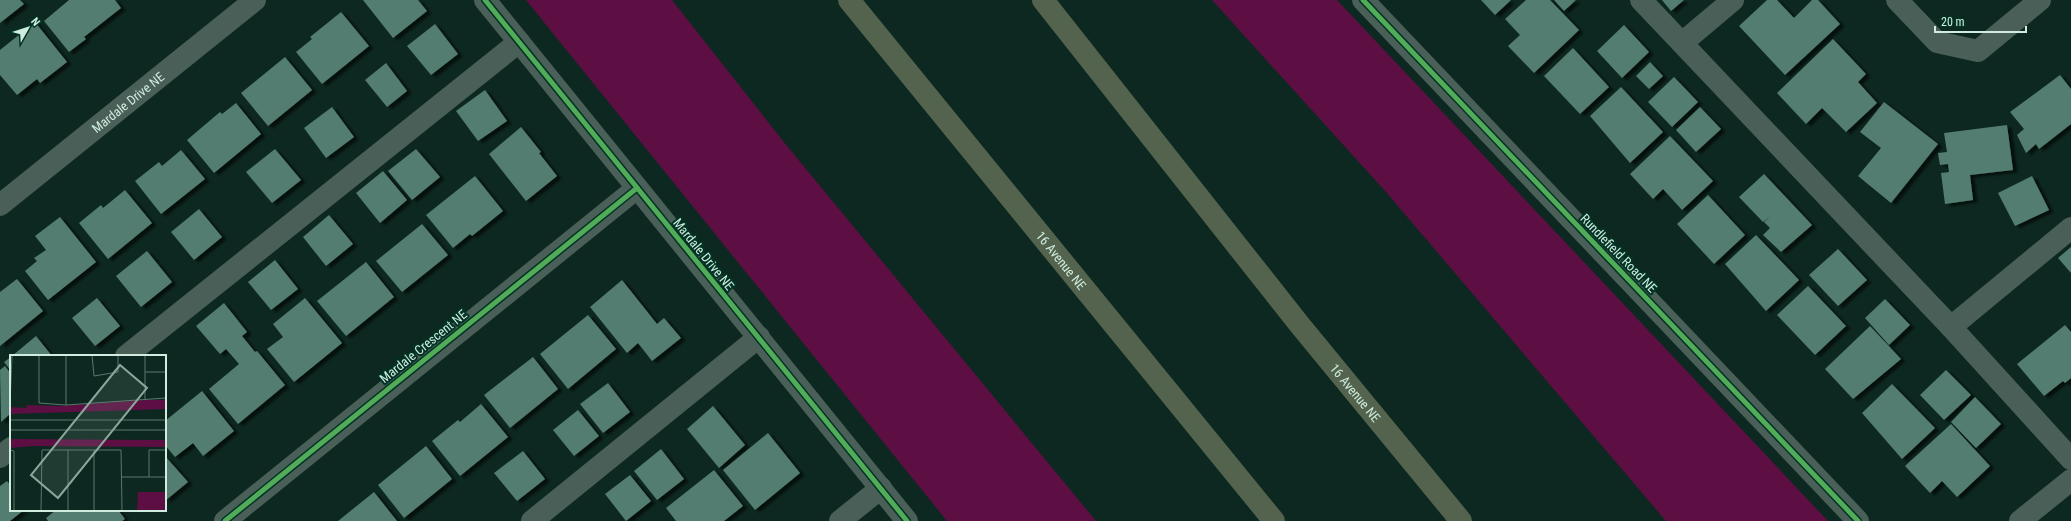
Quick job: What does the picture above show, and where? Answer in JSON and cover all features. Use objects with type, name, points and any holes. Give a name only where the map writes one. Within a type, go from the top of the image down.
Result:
[{"type":"highway","name":"16 Avenue NE","points":[[849,0],[1274,521]]},
{"type":"highway","name":"16 Avenue NE","points":[[1043,0],[1299,324],[1461,521]]},
{"type":"street","name":"Mardale Drive NE","points":[[0,205],[255,0]]},
{"type":"street","name":"Mardale Drive NE","points":[[484,0],[907,521]]},
{"type":"street","name":"Rundlefield Road NE","points":[[1363,0],[1858,521]]},
{"type":"street","points":[[1641,0],[1950,327],[2071,459]]},
{"type":"street","points":[[1682,43],[1733,0]]},
{"type":"street","points":[[1897,0],[1937,42],[1978,51],[2040,0]]},
{"type":"street","points":[[127,355],[519,42]]},
{"type":"street","name":"Mardale Crescent NE","points":[[225,521],[637,188]]},
{"type":"street","points":[[1950,327],[2071,228]]},
{"type":"street","points":[[532,521],[759,338]]},
{"type":"street","points":[[0,457],[10,449]]},
{"type":"street","points":[[2020,521],[2071,480]]},
{"type":"street","points":[[840,521],[881,488]]},
{"type":"shaded area","points":[[526,0],[672,0],[783,141],[1096,521],[947,521]]},
{"type":"shaded area","points":[[1212,0],[1337,0],[1828,521],[1666,521],[1386,192]]},
{"type":"building","points":[[0,0],[20,0],[24,4],[0,23]]},
{"type":"building","points":[[69,0],[115,0],[121,8],[84,37],[86,39],[69,52],[44,21]]},
{"type":"building","points":[[363,0],[418,0],[427,11],[393,38]]},
{"type":"building","points":[[1481,0],[1511,0],[1495,15]]},
{"type":"building","points":[[1526,0],[1550,0],[1579,30],[1534,73],[1508,46],[1520,35],[1505,19]]},
{"type":"building","points":[[1554,0],[1576,0],[1564,11]]},
{"type":"building","points":[[1662,0],[1684,0],[1671,11]]},
{"type":"building","points":[[1767,0],[1777,0],[1794,18],[1812,0],[1818,0],[1840,24],[1785,75],[1739,26]]},
{"type":"building","points":[[341,12],[369,46],[322,84],[296,52],[312,39],[310,37]]},
{"type":"building","points":[[35,22],[67,62],[40,83],[37,79],[17,95],[0,75],[0,50]]},
{"type":"building","points":[[435,24],[458,54],[431,75],[407,46]]},
{"type":"building","points":[[1624,25],[1649,52],[1622,78],[1597,51]]},
{"type":"building","points":[[1833,39],[1866,74],[1858,82],[1877,103],[1846,132],[1822,108],[1806,124],[1777,93]]},
{"type":"building","points":[[1573,48],[1609,87],[1580,114],[1544,76]]},
{"type":"building","points":[[285,57],[312,90],[268,126],[241,93]]},
{"type":"building","points":[[1650,62],[1663,76],[1649,89],[1636,76]]},
{"type":"building","points":[[386,63],[407,91],[387,107],[365,80]]},
{"type":"building","points":[[2060,75],[2071,89],[2071,124],[2039,149],[2036,144],[2026,153],[2017,135],[2024,129],[2010,112]]},
{"type":"building","points":[[1674,77],[1698,102],[1672,127],[1648,102]]},
{"type":"building","points":[[1621,87],[1663,132],[1630,163],[1590,116]]},
{"type":"building","points":[[485,90],[507,121],[478,141],[456,111]]},
{"type":"building","points":[[1884,102],[1938,144],[1891,203],[1858,176],[1881,148],[1860,132]]},
{"type":"building","points":[[236,103],[261,134],[214,173],[187,140],[220,112],[222,114]]},
{"type":"building","points":[[332,107],[354,137],[326,158],[304,128]]},
{"type":"building","points":[[1700,107],[1721,129],[1696,152],[1676,130]]},
{"type":"building","points":[[2007,125],[2013,170],[1970,175],[1973,200],[1945,204],[1941,173],[1949,172],[1948,164],[1940,165],[1938,153],[1947,152],[1944,133]]},
{"type":"building","points":[[521,127],[541,152],[539,153],[557,176],[526,201],[489,154]]},
{"type":"building","points":[[1670,136],[1713,181],[1682,210],[1663,189],[1653,199],[1630,174]]},
{"type":"building","points":[[275,149],[301,180],[272,203],[246,172]]},
{"type":"building","points":[[416,149],[440,177],[412,200],[388,171]]},
{"type":"building","points":[[181,150],[205,179],[161,214],[135,181],[159,162],[162,166]]},
{"type":"building","points":[[383,171],[407,200],[380,223],[356,193]]},
{"type":"building","points":[[1764,174],[1812,225],[1781,252],[1763,235],[1770,228],[1764,222],[1771,216],[1763,222],[1739,197]]},
{"type":"building","points":[[475,176],[503,211],[472,236],[470,234],[453,248],[426,215]]},
{"type":"building","points":[[2032,176],[2049,210],[2015,226],[1998,193]]},
{"type":"building","points":[[125,190],[152,223],[108,259],[79,223],[101,205],[103,208]]},
{"type":"building","points":[[1708,195],[1745,235],[1714,264],[1677,224]]},
{"type":"building","points":[[199,209],[222,237],[194,260],[171,232]]},
{"type":"building","points":[[329,215],[353,244],[326,266],[303,237]]},
{"type":"building","points":[[60,217],[96,262],[48,300],[25,271],[37,261],[34,258],[46,250],[35,236]]},
{"type":"building","points":[[422,224],[448,255],[402,292],[376,261]]},
{"type":"building","points":[[1756,235],[1799,280],[1766,311],[1725,264]]},
{"type":"building","points":[[2071,247],[2071,273],[2058,258]]},
{"type":"building","points":[[1838,249],[1867,280],[1838,306],[1809,275]]},
{"type":"building","points":[[147,251],[172,282],[141,307],[116,276]]},
{"type":"building","points":[[275,260],[298,289],[271,310],[248,282]]},
{"type":"building","points":[[366,262],[394,297],[346,336],[317,301]]},
{"type":"building","points":[[17,279],[43,311],[0,346],[0,292]]},
{"type":"building","points":[[622,280],[657,324],[664,318],[681,338],[652,361],[638,343],[627,353],[590,307]]},
{"type":"building","points":[[1808,286],[1846,326],[1815,355],[1777,315]]},
{"type":"building","points":[[97,298],[120,326],[95,346],[72,318]]},
{"type":"building","points":[[305,298],[342,343],[294,382],[267,349],[283,337],[273,324]]},
{"type":"building","points":[[1885,299],[1910,325],[1889,345],[1865,318]]},
{"type":"building","points":[[224,303],[247,332],[242,336],[255,352],[257,351],[285,385],[238,424],[209,389],[239,364],[226,349],[220,354],[196,326]]},
{"type":"building","points":[[588,315],[616,349],[568,389],[540,354]]},
{"type":"building","points":[[2065,325],[2071,332],[2071,378],[2065,383],[2063,381],[2044,396],[2017,364]]},
{"type":"building","points":[[1870,326],[1901,359],[1853,399],[1825,369]]},
{"type":"building","points":[[36,336],[51,355],[13,355]]},
{"type":"building","points":[[533,357],[558,389],[510,428],[484,395]]},
{"type":"building","points":[[10,358],[10,370],[4,362]]},
{"type":"building","points":[[5,366],[10,373],[10,414],[1,422],[0,370]]},
{"type":"building","points":[[1946,370],[1971,395],[1944,420],[1920,395]]},
{"type":"building","points":[[608,383],[630,412],[603,433],[580,404]]},
{"type":"building","points":[[1892,384],[1935,428],[1902,459],[1862,413]]},
{"type":"building","points":[[202,391],[234,431],[203,456],[193,443],[175,457],[166,446],[166,420]]},
{"type":"building","points":[[1975,397],[2001,424],[1976,448],[1951,422]]},
{"type":"building","points":[[481,404],[508,437],[460,476],[432,441],[458,420],[460,422]]},
{"type":"building","points":[[713,406],[745,445],[719,468],[687,429]]},
{"type":"building","points":[[578,410],[599,436],[574,456],[553,430]]},
{"type":"building","points":[[1951,424],[1990,466],[1957,497],[1942,481],[1930,493],[1905,466]]},
{"type":"building","points":[[768,433],[800,473],[755,510],[723,470]]},
{"type":"building","points":[[426,446],[452,479],[404,518],[378,485]]},
{"type":"building","points":[[661,449],[684,479],[657,500],[634,471]]},
{"type":"building","points":[[523,451],[545,479],[517,501],[494,473]]},
{"type":"building","points":[[166,457],[188,482],[166,500]]},
{"type":"building","points":[[714,470],[743,506],[724,521],[676,521],[666,508]]},
{"type":"building","points":[[630,475],[651,501],[626,521],[605,494]]},
{"type":"building","points":[[7,481],[10,485],[10,511],[23,511],[10,521],[0,521],[0,486]]},
{"type":"building","points":[[374,492],[397,521],[338,521]]},
{"type":"building","points":[[55,511],[119,511],[125,519],[122,521],[48,521],[46,518]]},
{"type":"cycle path","points":[[485,0],[907,521]]},
{"type":"cycle path","points":[[1363,0],[1858,521]]},
{"type":"cycle path","points":[[225,521],[637,188]]}]
